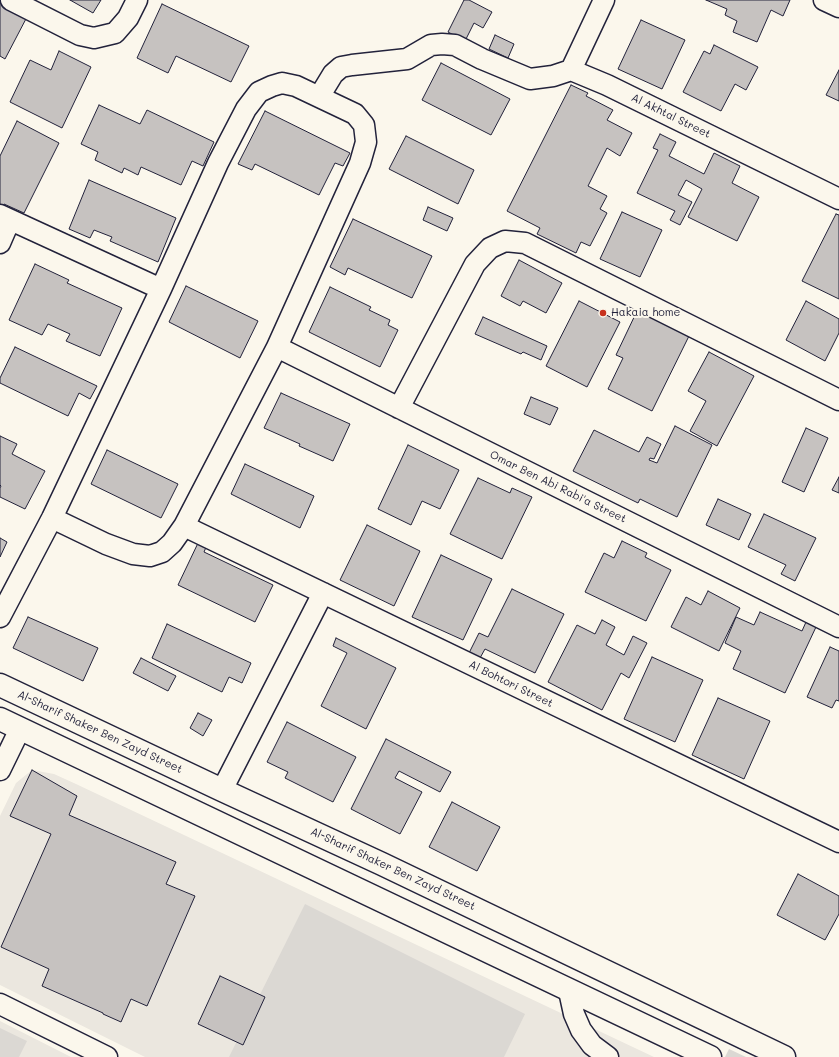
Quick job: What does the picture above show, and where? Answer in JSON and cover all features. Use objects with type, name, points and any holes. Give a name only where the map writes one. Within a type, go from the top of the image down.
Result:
[{"type":"main road","name":"Al-Sharif Shaker Ben Zayd Street","points":[[0,685],[382,864],[784,1057]]},
{"type":"main road","points":[[0,719],[710,1057]]},
{"type":"main road","points":[[370,896],[382,864]]},
{"type":"street","points":[[11,0],[80,35],[94,38],[115,33],[128,18],[137,0]]},
{"type":"street","points":[[319,97],[333,74],[341,67],[407,59],[431,45],[455,45],[482,59],[530,79],[553,76],[571,70],[604,0]]},
{"type":"street","points":[[824,0],[839,7]]},
{"type":"street","name":"Al Akhtal Street","points":[[571,70],[607,85],[839,199]]},
{"type":"street","points":[[0,617],[52,518],[161,289],[218,163],[246,109],[259,92],[282,83],[296,86],[355,114],[364,125],[366,142],[360,163],[276,347],[184,526],[172,543],[162,552],[150,556],[133,554],[106,544],[52,518]]},
{"type":"street","points":[[0,243],[5,217],[161,289]]},
{"type":"street","points":[[399,408],[475,264],[490,248],[505,241],[525,243],[839,400]]},
{"type":"street","name":"Omar Ben Abi Rabi'a Street","points":[[276,347],[839,627]]},
{"type":"street","name":"Al Bohtori Street","points":[[184,526],[839,842]]},
{"type":"street","points":[[222,790],[323,593]]},
{"type":"street","points":[[0,770],[20,729]]},
{"type":"street","points":[[569,991],[574,1014],[581,1030],[592,1045],[608,1057]]},
{"type":"street","points":[[0,1004],[107,1057]]},
{"type":"shaded area","points":[[32,770],[54,774],[76,784],[654,1057],[145,1057],[0,985],[0,816],[16,783]]},
{"type":"shaded area","points":[[305,904],[525,1014],[504,1057],[229,1057]]},
{"type":"shaded area","points":[[0,1021],[71,1057],[0,1057]]},
{"type":"shaded area","points":[[0,1028],[27,1041],[19,1057],[0,1057]]},
{"type":"shaded area","points":[[729,1049],[746,1057],[725,1057]]},
{"type":"building","points":[[70,0],[101,0],[93,13]]},
{"type":"building","points":[[464,0],[469,0],[492,12],[483,28],[474,23],[465,41],[448,32]]},
{"type":"building","points":[[706,0],[790,0],[783,16],[771,10],[757,42],[733,32],[737,21],[725,15],[727,9]]},
{"type":"building","points":[[0,1],[28,15],[5,59],[0,56]]},
{"type":"building","points":[[162,4],[249,46],[231,82],[176,56],[168,73],[137,58]]},
{"type":"building","points":[[641,20],[685,40],[662,89],[618,69]]},
{"type":"building","points":[[495,35],[514,44],[508,58],[489,49]]},
{"type":"building","points":[[714,45],[758,67],[746,90],[735,84],[721,111],[683,92],[704,51],[710,54]]},
{"type":"building","points":[[59,51],[91,67],[62,128],[10,102],[30,60],[51,70]]},
{"type":"building","points":[[441,63],[510,99],[491,135],[422,100]]},
{"type":"building","points":[[839,70],[839,101],[826,95]]},
{"type":"building","points":[[571,85],[588,93],[586,96],[613,110],[607,120],[632,133],[620,156],[607,148],[588,186],[607,196],[600,209],[607,213],[590,246],[581,242],[576,253],[537,234],[540,228],[507,211]]},
{"type":"building","points":[[99,105],[140,124],[147,110],[214,142],[203,166],[192,161],[181,185],[141,167],[138,175],[124,168],[122,173],[95,160],[98,152],[81,144]]},
{"type":"building","points":[[265,111],[350,153],[343,166],[335,163],[319,195],[255,164],[252,170],[238,164]]},
{"type":"building","points":[[17,121],[59,143],[24,213],[4,204],[2,208],[0,207],[0,156]]},
{"type":"building","points":[[660,134],[676,142],[669,156],[704,174],[714,153],[740,166],[732,183],[759,197],[737,241],[688,217],[702,189],[686,180],[678,195],[692,202],[680,225],[670,220],[675,211],[637,193],[658,150],[653,148]]},
{"type":"building","points":[[406,136],[474,170],[458,204],[389,169]]},
{"type":"building","points":[[89,180],[176,218],[158,262],[110,241],[112,237],[94,230],[90,238],[69,229]]},
{"type":"building","points":[[428,207],[453,218],[447,231],[423,220]]},
{"type":"building","points":[[622,212],[662,230],[640,277],[600,259]]},
{"type":"building","points":[[836,214],[839,215],[839,299],[802,281]]},
{"type":"building","points":[[353,219],[432,256],[412,298],[348,268],[345,275],[330,267]]},
{"type":"building","points":[[519,260],[562,283],[546,313],[523,301],[520,306],[501,296]]},
{"type":"building","points":[[35,264],[69,280],[67,283],[122,308],[100,356],[66,341],[70,334],[48,324],[42,335],[9,320]]},
{"type":"building","points":[[186,286],[258,321],[240,358],[169,322]]},
{"type":"building","points":[[330,287],[371,307],[369,310],[390,320],[388,325],[398,330],[380,367],[309,332]]},
{"type":"building","points":[[579,301],[620,322],[587,387],[546,366]]},
{"type":"building","points":[[806,301],[839,319],[839,333],[825,361],[786,340]]},
{"type":"building","points":[[637,311],[689,336],[652,411],[608,389],[623,358],[616,355]]},
{"type":"building","points":[[483,317],[547,346],[541,360],[523,352],[521,354],[475,334]]},
{"type":"building","points":[[15,347],[97,386],[90,399],[79,393],[68,416],[0,383],[0,378]]},
{"type":"building","points":[[709,352],[754,376],[717,446],[690,431],[706,401],[688,391]]},
{"type":"building","points":[[281,393],[350,424],[333,461],[264,428]]},
{"type":"building","points":[[531,397],[558,408],[550,425],[524,414]]},
{"type":"building","points":[[675,426],[712,445],[677,517],[640,499],[638,503],[573,471],[594,430],[639,452],[647,437],[661,444],[654,459],[650,458],[649,460],[657,463]]},
{"type":"building","points":[[806,428],[828,438],[804,492],[782,482]]},
{"type":"building","points":[[0,436],[17,444],[12,454],[45,471],[25,509],[0,497]]},
{"type":"building","points":[[408,445],[459,470],[440,509],[422,501],[411,525],[378,509]]},
{"type":"building","points":[[107,450],[178,484],[161,518],[91,484]]},
{"type":"building","points":[[245,464],[314,496],[300,528],[231,494]]},
{"type":"building","points":[[839,477],[839,493],[832,490]]},
{"type":"building","points":[[478,478],[510,493],[512,488],[532,497],[502,559],[450,534]]},
{"type":"building","points":[[718,499],[751,514],[739,540],[706,525]]},
{"type":"building","points":[[764,514],[816,538],[795,581],[781,574],[786,565],[748,547]]},
{"type":"building","points":[[367,525],[420,551],[394,606],[340,580]]},
{"type":"building","points":[[0,538],[7,542],[0,557]]},
{"type":"building","points":[[199,541],[207,545],[204,552],[273,585],[255,622],[178,585]]},
{"type":"building","points":[[622,541],[647,553],[645,557],[671,570],[646,621],[585,592],[604,553],[614,558]]},
{"type":"building","points":[[441,555],[492,579],[463,640],[412,617]]},
{"type":"building","points":[[512,589],[564,614],[535,673],[485,649],[480,658],[469,653],[479,633],[488,637]]},
{"type":"building","points":[[708,591],[740,608],[719,651],[671,627],[686,597],[701,605]]},
{"type":"building","points":[[760,612],[802,631],[806,622],[816,627],[785,693],[733,669],[741,651],[725,643],[736,617],[754,625]]},
{"type":"building","points":[[28,617],[98,648],[83,681],[13,648]]},
{"type":"building","points":[[602,620],[615,627],[606,645],[624,655],[633,636],[647,643],[629,678],[621,673],[602,710],[548,682],[577,625],[595,634]]},
{"type":"building","points":[[167,624],[251,663],[242,683],[229,677],[222,692],[152,658]]},
{"type":"building","points":[[336,638],[396,668],[366,729],[321,706],[347,653],[333,646]]},
{"type":"building","points":[[830,647],[839,651],[839,701],[836,700],[832,708],[807,697]]},
{"type":"building","points":[[652,657],[703,680],[675,742],[624,719]]},
{"type":"building","points":[[141,658],[176,676],[168,691],[133,673]]},
{"type":"building","points":[[718,698],[770,721],[744,779],[692,755]]},
{"type":"building","points":[[198,713],[212,720],[203,736],[190,728]]},
{"type":"building","points":[[287,722],[356,757],[333,802],[285,778],[288,772],[267,762]]},
{"type":"building","points":[[386,739],[451,772],[440,792],[399,771],[395,778],[422,792],[400,834],[351,809]]},
{"type":"building","points":[[32,770],[77,796],[69,815],[176,862],[166,884],[195,896],[147,1006],[131,999],[121,1022],[42,986],[49,969],[1,947],[51,834],[10,816]]},
{"type":"building","points":[[452,802],[500,827],[477,871],[429,847]]},
{"type":"building","points":[[798,874],[839,896],[839,914],[825,940],[777,915]]},
{"type":"building","points":[[220,976],[265,997],[243,1045],[198,1024]]},
{"type":"place","name":"Hakaia home","points":[[603,313]]}]
